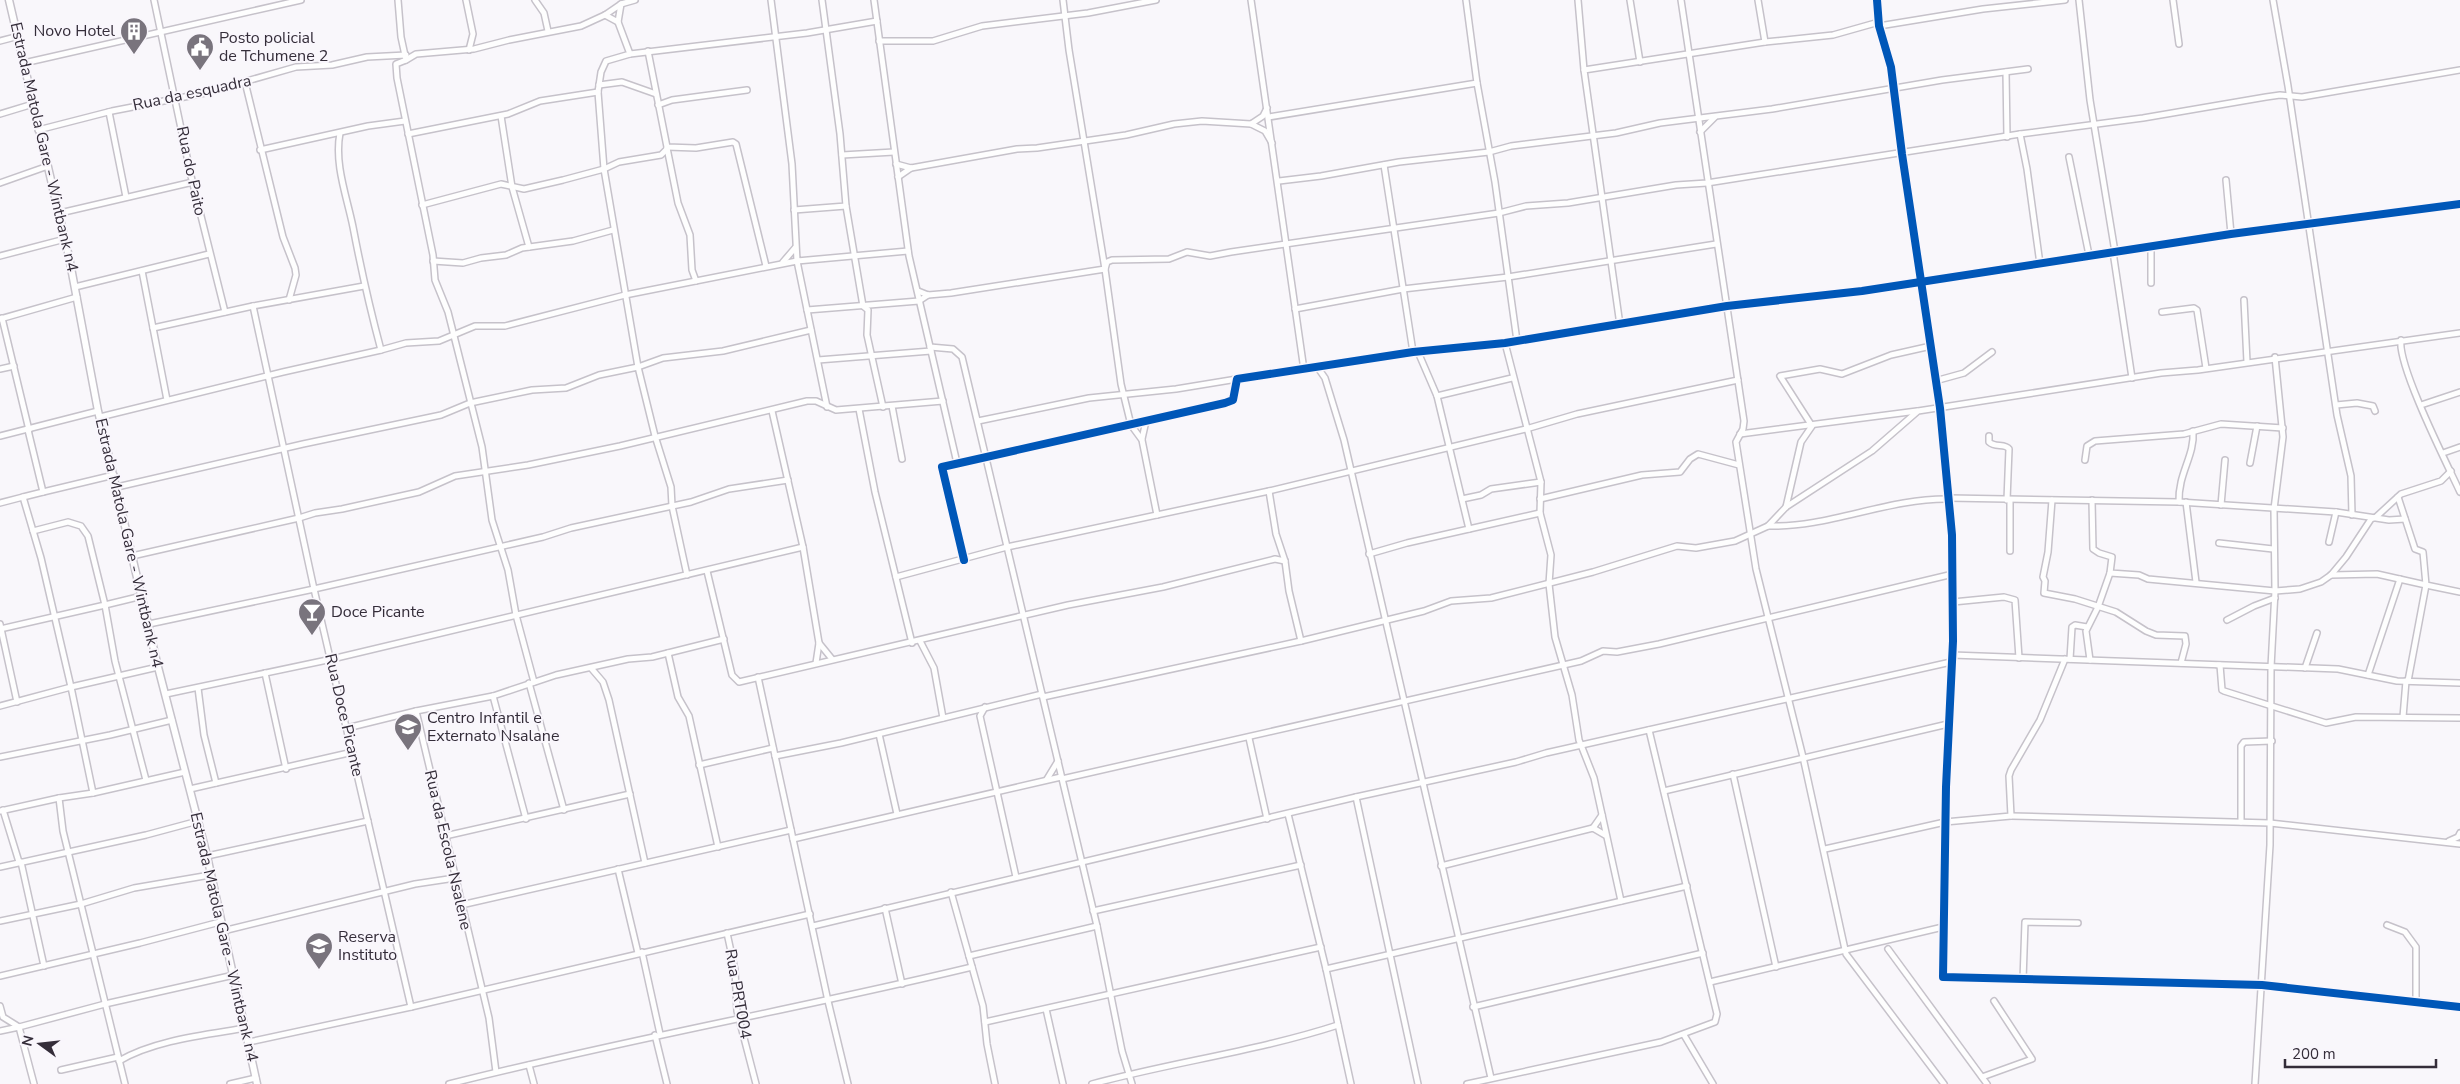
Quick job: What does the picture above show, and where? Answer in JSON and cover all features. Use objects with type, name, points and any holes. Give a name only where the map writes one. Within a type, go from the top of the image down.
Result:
[{"type":"street","name":"Estrada Matola Gare - Wintbank n4","points":[[10,0],[38,130],[60,214],[99,414],[158,667],[207,856],[220,922],[234,975],[257,1081]]},
{"type":"street","name":"Rua do Paito","points":[[154,0],[209,254],[225,312]]},
{"type":"street","points":[[24,63],[301,0]]},
{"type":"street","points":[[398,0],[401,37],[406,55]]},
{"type":"street","points":[[466,0],[473,34],[469,50]]},
{"type":"street","points":[[535,0],[544,13],[548,32]]},
{"type":"street","points":[[564,810],[516,616],[501,545],[492,520],[482,448],[454,336],[435,280],[396,64],[406,55],[469,50],[580,26],[605,15],[622,2],[635,0]]},
{"type":"street","points":[[771,0],[792,164],[795,247],[827,407]]},
{"type":"street","points":[[822,0],[842,155],[846,206],[864,306],[868,310],[867,335],[883,407]]},
{"type":"street","points":[[874,0],[908,251],[957,463]]},
{"type":"street","points":[[1063,0],[1068,50],[1105,269],[1116,355],[1131,425],[1142,440]]},
{"type":"street","points":[[880,41],[933,41],[982,26],[1066,15],[1156,0]]},
{"type":"street","points":[[1251,0],[1279,181],[1304,370]]},
{"type":"street","points":[[1466,0],[1517,341]]},
{"type":"street","points":[[1578,0],[1584,70],[1620,324]]},
{"type":"street","points":[[1630,0],[1640,62]]},
{"type":"street","points":[[1681,0],[1716,244],[1744,420],[1736,442],[1749,536],[1803,757],[1845,949],[1859,973],[1944,1084]]},
{"type":"street","points":[[1758,0],[1765,42]]},
{"type":"street","points":[[1877,0],[1879,24],[1891,67],[1940,408],[1949,499],[1953,602],[1945,822],[1943,977],[2262,985],[2460,1007]]},
{"type":"street","points":[[2002,0],[2003,7]]},
{"type":"street","points":[[1584,70],[1765,42],[1833,34],[1879,24],[1887,26],[1983,9],[2065,0]]},
{"type":"street","points":[[2079,0],[2095,125],[2132,378]]},
{"type":"street","points":[[2173,0],[2179,44]]},
{"type":"street","points":[[2273,0],[2290,96],[2336,404],[2351,476],[2352,515]]},
{"type":"street","points":[[622,2],[618,22],[630,54]]},
{"type":"street","points":[[605,15],[618,22]]},
{"type":"street","points":[[687,575],[672,506],[671,488],[655,436],[638,367],[613,230],[604,169],[598,92],[601,72],[606,62],[630,54],[826,30],[876,20]]},
{"type":"street","points":[[1881,33],[1887,26]]},
{"type":"street","points":[[0,41],[19,36]]},
{"type":"street","points":[[648,51],[678,203],[690,235],[692,270],[696,281]]},
{"type":"street","points":[[406,55],[416,54]]},
{"type":"street","name":"Rua da esquadra","points":[[38,130],[245,82],[296,67],[332,64],[367,57],[406,55]]},
{"type":"street","points":[[1279,181],[1322,176],[1384,164],[1489,152],[1519,145],[1593,136],[1698,118],[1894,90],[1942,80],[2028,69]]},
{"type":"street","points":[[1105,269],[1107,262],[1112,260],[1169,259],[1187,252],[1210,256],[1393,230],[1499,213],[1526,206],[1602,198],[1676,185],[1707,183],[1844,161],[1902,154],[2020,134],[2095,125],[2266,97],[2302,97],[2334,90],[2460,70]]},
{"type":"street","points":[[2006,72],[2007,137]]},
{"type":"street","points":[[245,82],[260,150],[283,237],[295,268],[289,300]]},
{"type":"street","points":[[598,85],[622,82],[656,94]]},
{"type":"street","points":[[1269,117],[1477,83]]},
{"type":"street","points":[[658,105],[672,100],[747,90]]},
{"type":"street","points":[[408,134],[501,116],[540,101],[598,92]]},
{"type":"street","points":[[0,114],[33,104]]},
{"type":"street","points":[[1250,124],[1263,116],[1267,108]]},
{"type":"street","points":[[109,112],[126,197]]},
{"type":"street","points":[[501,116],[512,187],[529,247]]},
{"type":"street","points":[[1700,132],[1715,117]]},
{"type":"street","points":[[260,150],[406,121]]},
{"type":"street","points":[[898,177],[911,168],[1017,149],[1037,148],[1126,135],[1195,121],[1250,124],[1264,131],[1273,145]]},
{"type":"street","points":[[340,133],[337,145],[344,194],[364,286],[382,350]]},
{"type":"street","points":[[2020,134],[2027,169],[2040,264]]},
{"type":"street","points":[[330,135],[337,145]]},
{"type":"street","points":[[422,205],[501,184],[524,189],[604,169],[619,162],[661,155],[667,150],[705,148],[733,142],[736,144],[766,266]]},
{"type":"street","points":[[842,155],[894,152]]},
{"type":"street","points":[[661,155],[671,161]]},
{"type":"street","points":[[2069,157],[2089,255]]},
{"type":"street","points":[[896,164],[911,168]]},
{"type":"street","points":[[1384,164],[1393,230],[1415,352],[1437,396],[1469,529]]},
{"type":"street","points":[[0,183],[48,166]]},
{"type":"street","points":[[2226,180],[2231,234]]},
{"type":"street","points":[[60,214],[193,182]]},
{"type":"street","points":[[978,421],[987,417],[1089,398],[1202,386],[1415,352],[1517,341],[1727,306],[1921,282],[2231,234],[2460,204]]},
{"type":"street","points":[[794,210],[846,206]]},
{"type":"street","points":[[433,261],[458,263],[506,255],[529,247],[548,246],[573,241],[613,230]]},
{"type":"street","points":[[0,256],[65,239]]},
{"type":"street","points":[[1295,309],[1403,289],[1508,278],[1716,244]]},
{"type":"street","points":[[2151,246],[2151,283]]},
{"type":"street","points":[[783,263],[795,247]]},
{"type":"street","points":[[0,436],[167,400],[382,350],[406,342],[439,341],[475,326],[505,326],[625,296],[766,266],[797,261],[908,251]]},
{"type":"street","points":[[75,287],[209,254]]},
{"type":"street","points":[[807,310],[919,301],[928,295],[1105,269]]},
{"type":"street","points":[[142,271],[167,400]]},
{"type":"street","points":[[153,328],[253,306],[364,286]]},
{"type":"street","points":[[918,291],[928,295]]},
{"type":"street","points":[[43,492],[1,318],[77,297]]},
{"type":"street","points":[[2244,300],[2248,362]]},
{"type":"street","name":"Rua Doce Picante","points":[[253,306],[314,589],[332,659],[411,1007]]},
{"type":"street","points":[[2162,312],[2194,308],[2197,310],[2206,368]]},
{"type":"street","points":[[117,487],[441,415],[470,403],[532,390],[566,388],[599,376],[638,367],[663,358],[723,351],[811,330]]},
{"type":"street","points":[[1740,434],[1940,408],[2132,378],[2394,341],[2400,343],[2460,333]]},
{"type":"street","points":[[1505,342],[1512,378],[1541,482],[1540,512],[1551,555],[1549,584],[1555,637],[1572,695],[1574,718],[1581,746],[1591,767],[1621,901]]},
{"type":"street","points":[[2400,343],[2406,371],[2460,492]]},
{"type":"street","points":[[1786,507],[1801,442],[1811,429],[1811,424],[1780,376],[1820,369],[1842,374],[1891,355],[1931,346]]},
{"type":"street","points":[[818,360],[931,349],[954,349],[960,354],[976,410],[1093,911],[1122,1051],[1132,1084]]},
{"type":"street","points":[[1935,381],[1964,373],[1992,352]]},
{"type":"street","points":[[2256,1084],[2270,823],[2271,667],[2275,598],[2274,509],[2283,428],[2275,358]]},
{"type":"street","points":[[0,369],[14,366]]},
{"type":"street","points":[[1325,378],[1334,366]]},
{"type":"street","points":[[1318,368],[1325,378],[1344,440],[1473,1007],[1491,1078]]},
{"type":"street","points":[[1437,396],[1512,378]]},
{"type":"street","points":[[964,560],[942,469],[944,466],[1229,402],[1235,395],[1237,379]]},
{"type":"street","points":[[896,577],[1008,547],[1270,491],[1350,470],[1526,429],[1577,414],[1738,380]]},
{"type":"street","points":[[2421,405],[2460,392]]},
{"type":"street","points":[[132,556],[315,513],[424,491],[455,476],[486,472],[620,446],[655,436],[811,401],[836,410],[943,401]]},
{"type":"street","points":[[2336,404],[2368,404],[2373,406],[2375,411]]},
{"type":"street","points":[[892,406],[902,458]]},
{"type":"street","points":[[859,409],[875,492],[912,643]]},
{"type":"street","points":[[976,410],[987,417]]},
{"type":"street","points":[[772,411],[804,547],[819,642],[816,663]]},
{"type":"street","points":[[775,756],[879,734],[985,707],[1301,641],[1424,611],[1450,602],[1484,600],[1549,584],[1677,546],[1696,548],[1713,546],[1749,536],[1768,526],[1786,507],[1872,451],[1918,411]]},
{"type":"street","points":[[1146,421],[1142,440],[1157,515]]},
{"type":"street","points":[[2085,460],[2089,443],[2184,434],[2221,424],[2283,428]]},
{"type":"street","points":[[2250,463],[2257,426]]},
{"type":"street","points":[[2179,502],[2179,485],[2192,450],[2193,431]]},
{"type":"street","points":[[1989,436],[1989,442],[1992,444],[2009,449],[2010,551]]},
{"type":"street","points":[[2443,453],[2460,446]]},
{"type":"street","points":[[1540,499],[1642,476],[1680,472],[1690,459],[1698,454],[1739,465]]},
{"type":"street","points":[[2221,506],[2225,460]]},
{"type":"street","points":[[2447,478],[2451,471]]},
{"type":"street","points":[[0,503],[114,475]]},
{"type":"street","points":[[2110,573],[2139,575],[2148,579],[2196,582],[2275,591],[2300,589],[2321,582],[2331,575],[2346,557],[2367,524],[2398,497],[2406,492],[2427,487],[2447,478],[2454,478]]},
{"type":"street","points":[[149,624],[314,589],[672,506],[729,489],[788,480]]},
{"type":"street","points":[[1462,499],[1481,495],[1491,489],[1541,482]]},
{"type":"street","points":[[1270,491],[1276,534],[1285,561],[1290,600],[1301,641]]},
{"type":"street","points":[[23,497],[71,687],[93,793]]},
{"type":"street","points":[[2398,497],[2415,549],[2423,552],[2426,585],[2407,681],[2403,717]]},
{"type":"street","points":[[1768,526],[1790,527],[1901,503],[1949,499],[2186,502],[2221,506],[2336,512],[2389,520],[2405,519]]},
{"type":"street","points":[[2052,500],[2048,552],[2043,577],[2045,582],[2044,593],[2075,598],[2116,612],[2146,631],[2156,635],[2185,636],[2186,644],[2182,663]]},
{"type":"street","points":[[2090,660],[2087,649],[2087,628],[2098,607],[2110,573],[2112,557],[2098,553],[2093,549],[2092,500]]},
{"type":"street","points":[[2186,502],[2196,582]]},
{"type":"street","points":[[1369,554],[1407,543],[1540,512]]},
{"type":"street","points":[[2329,542],[2336,512]]},
{"type":"street","points":[[2362,516],[2367,524]]},
{"type":"street","points":[[32,531],[68,522],[81,526],[88,536],[105,605],[113,652],[146,780]]},
{"type":"street","points":[[2219,543],[2274,549]]},
{"type":"street","points":[[166,694],[332,659],[804,547]]},
{"type":"street","points":[[1275,559],[1282,552]]},
{"type":"street","points":[[707,570],[734,679],[743,682],[832,659],[912,643],[1099,598],[1163,587],[1275,559],[1285,561]]},
{"type":"street","points":[[793,839],[1047,779],[1061,778],[1249,738],[1563,665],[1590,658],[1603,651],[1617,652],[1659,644],[1953,574]]},
{"type":"street","points":[[2331,575],[2377,574],[2460,592]]},
{"type":"street","points":[[2368,675],[2400,579]]},
{"type":"street","points":[[17,702],[0,627],[142,596]]},
{"type":"street","points":[[1953,602],[2004,597],[2015,600],[2019,658]]},
{"type":"street","points":[[2227,620],[2275,598]]},
{"type":"street","points":[[2011,816],[2009,776],[2011,770],[2040,720],[2068,659],[2072,627],[2075,624],[2087,628]]},
{"type":"street","points":[[2305,668],[2317,633]]},
{"type":"street","points":[[347,728],[416,711],[493,696],[556,675],[668,653],[724,638]]},
{"type":"street","points":[[920,641],[934,668],[943,718]]},
{"type":"street","points":[[819,642],[832,659]]},
{"type":"street","points":[[2080,660],[2087,649]]},
{"type":"street","points":[[668,653],[678,697],[689,716],[718,847]]},
{"type":"street","points":[[1952,655],[2338,669],[2407,681],[2460,683]]},
{"type":"street","points":[[812,926],[1356,797],[1951,662]]},
{"type":"street","points":[[2215,664],[2220,665],[2222,690],[2326,723],[2356,717],[2460,718]]},
{"type":"street","points":[[599,666],[599,675],[609,700],[645,863]]},
{"type":"street","points":[[0,706],[158,667]]},
{"type":"street","points":[[591,668],[599,675]]},
{"type":"street","points":[[265,673],[286,768]]},
{"type":"street","points":[[758,677],[828,1001],[848,1084]]},
{"type":"street","points":[[198,688],[204,734],[216,783]]},
{"type":"street","points":[[493,696],[526,819]]},
{"type":"street","points":[[985,707],[980,716],[1016,877]]},
{"type":"street","name":"Rua da Escola Nsalene","points":[[416,711],[492,1031],[496,1072]]},
{"type":"street","points":[[972,711],[980,716]]},
{"type":"street","points":[[0,757],[82,741],[172,720]]},
{"type":"street","points":[[1664,791],[1948,724]]},
{"type":"street","points":[[1467,1084],[1684,1035],[1715,1022],[1717,1014],[1710,982],[1649,730]]},
{"type":"street","points":[[879,734],[896,814]]},
{"type":"street","points":[[1249,738],[1267,819]]},
{"type":"street","points":[[2241,822],[2241,746],[2244,742],[2272,741]]},
{"type":"street","points":[[699,765],[773,748]]},
{"type":"street","points":[[190,789],[353,752]]},
{"type":"street","points":[[1047,779],[1058,761]]},
{"type":"street","points":[[44,966],[20,862],[2,810],[93,793],[186,772]]},
{"type":"street","points":[[1733,774],[1776,967]]},
{"type":"street","points":[[445,836],[630,794]]},
{"type":"street","points":[[1356,797],[1418,1084]]},
{"type":"street","points":[[59,798],[68,852],[125,1084]]},
{"type":"street","points":[[1288,814],[1321,947],[1351,1084]]},
{"type":"street","points":[[1441,866],[1593,828],[1602,815]]},
{"type":"street","points":[[1824,849],[1945,822],[2011,816],[2270,823],[2459,844],[2459,835],[2446,842]]},
{"type":"street","points":[[0,867],[198,821]]},
{"type":"street","points":[[207,856],[368,821]]},
{"type":"street","points":[[1593,828],[1606,835]]},
{"type":"street","points":[[461,905],[791,830]]},
{"type":"street","points":[[1093,911],[1301,865]]},
{"type":"street","points":[[618,869],[640,953],[667,1084]]},
{"type":"street","points":[[0,921],[81,904],[134,888],[210,875]]},
{"type":"street","points":[[223,931],[422,883],[455,878]]},
{"type":"street","points":[[1326,969],[1687,886]]},
{"type":"street","points":[[951,892],[985,1022],[987,1044],[995,1084]]},
{"type":"street","points":[[885,908],[902,984]]},
{"type":"street","points":[[248,1042],[411,1007],[810,914]]},
{"type":"street","points":[[0,976],[92,955],[220,922]]},
{"type":"street","points":[[2023,980],[2025,922],[2078,923]]},
{"type":"street","points":[[2387,925],[2405,932],[2416,947],[2416,1002]]},
{"type":"street","points":[[969,956],[1096,926]]},
{"type":"street","points":[[1710,982],[1943,927]]},
{"type":"street","name":"Rua PRT004","points":[[727,933],[735,970],[737,1007],[756,1084]]},
{"type":"street","points":[[985,1022],[1321,947]]},
{"type":"street","points":[[1888,949],[1987,1084]]},
{"type":"street","points":[[1473,1007],[1703,953]]},
{"type":"street","points":[[449,1084],[658,1035],[828,1001],[972,967]]},
{"type":"street","points":[[0,1006],[3,1017],[1,1030],[104,1004],[234,975]]},
{"type":"street","points":[[1982,1077],[1992,1071],[2031,1061],[2032,1058],[1994,1001]]},
{"type":"street","points":[[1046,1009],[1063,1084]]},
{"type":"street","points":[[3,1017],[18,1027],[34,1084]]},
{"type":"street","points":[[1092,1084],[1287,1040],[1338,1025]]},
{"type":"street","points":[[61,1070],[119,1059],[154,1046],[246,1028]]},
{"type":"street","points":[[1684,1035],[1713,1084]]},
{"type":"street","points":[[529,1064],[534,1084]]},
{"type":"street","points":[[230,1084],[257,1081]]},
{"type":"cycle path","points":[[1877,0],[1879,26],[1891,67],[1940,408],[1952,535],[1953,641],[1946,787],[1943,977],[2262,985],[2460,1007]]},
{"type":"cycle path","points":[[964,560],[942,467],[1225,403],[1233,400],[1237,379],[1413,352],[1505,343],[1727,306],[1862,291],[2231,234],[2460,204]]},
{"type":"place","name":"Novo Hotel","points":[[134,55]]},
{"type":"place","name":"Posto policial de Tchumene 2","points":[[200,71]]},
{"type":"place","name":"Doce Picante","points":[[312,636]]},
{"type":"place","name":"Centro Infantil e Externato Nsalane","points":[[408,751]]},
{"type":"place","name":"Reserva Instituto","points":[[319,970]]}]
